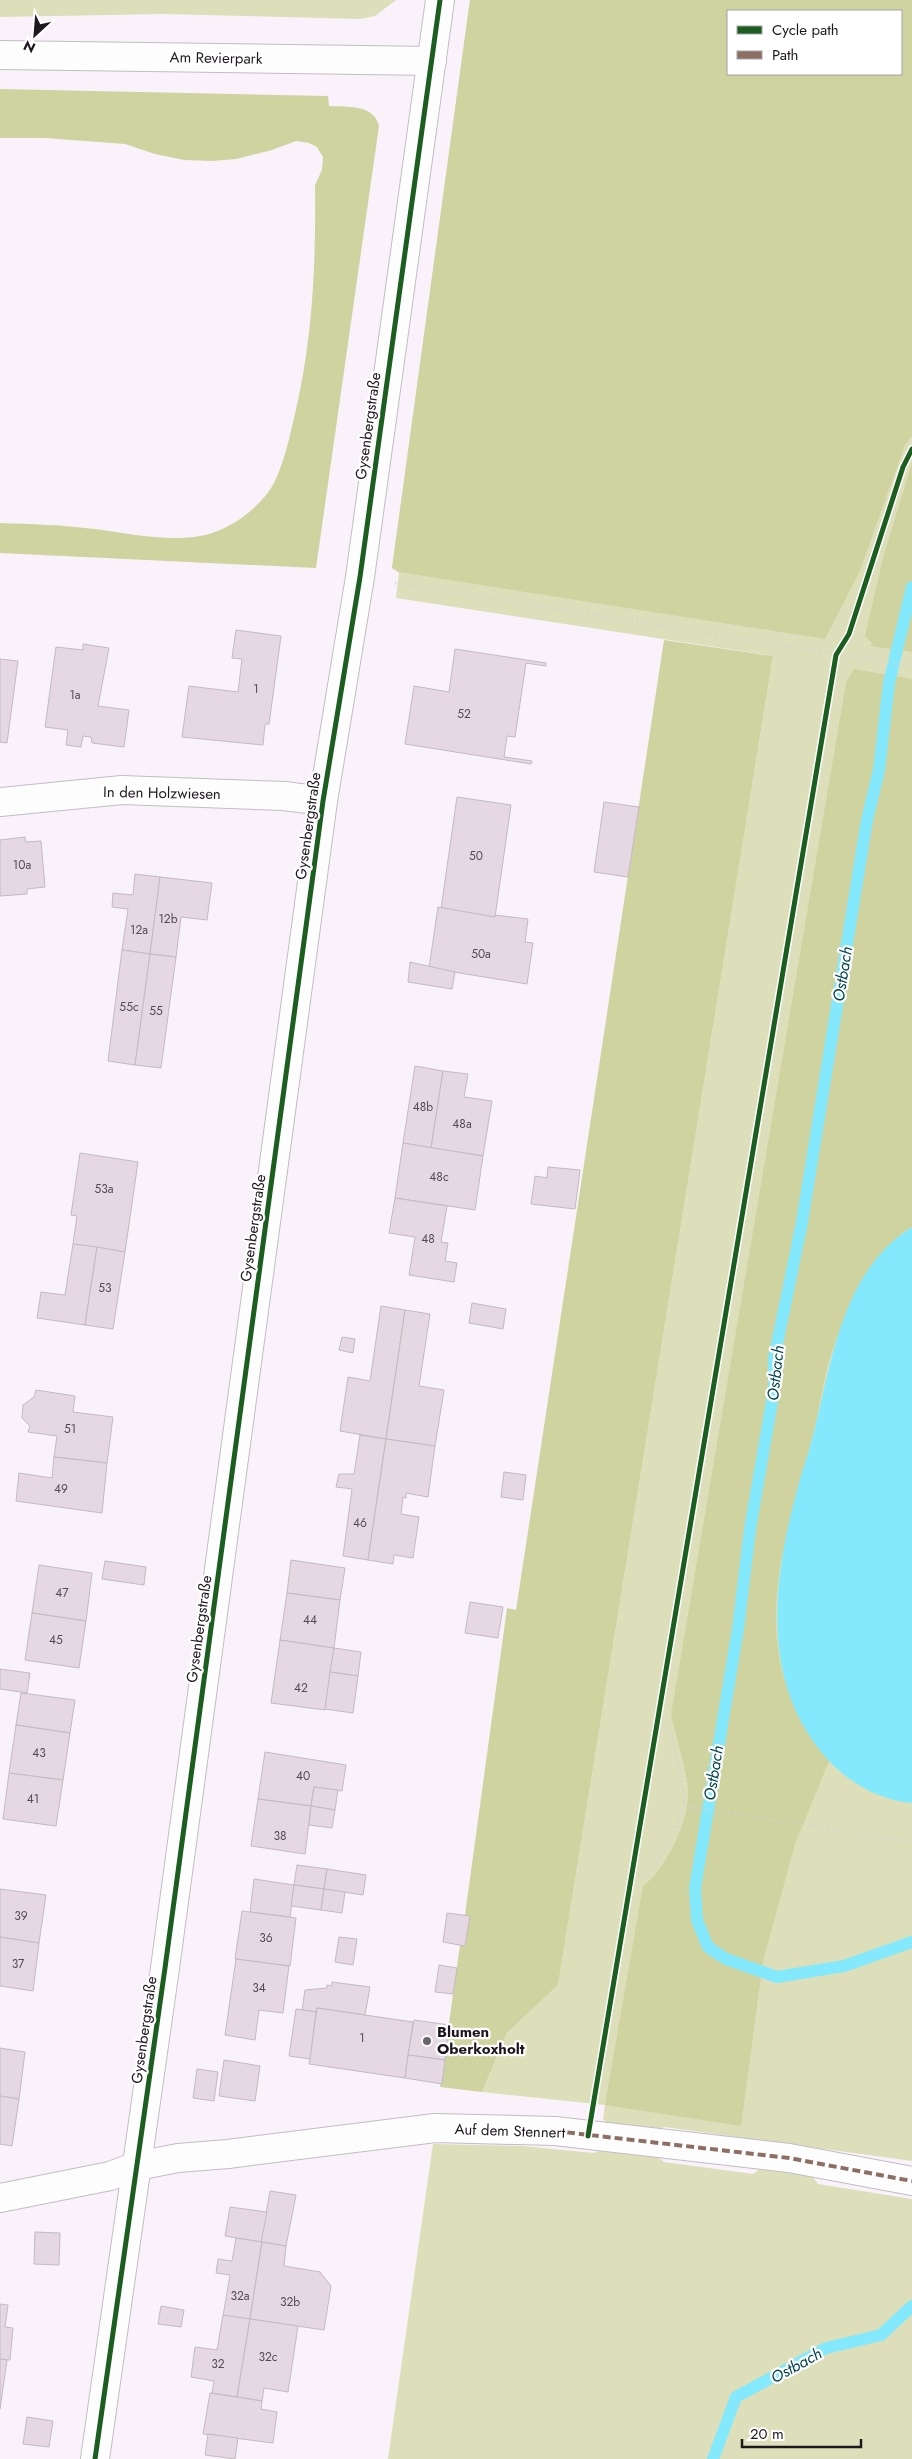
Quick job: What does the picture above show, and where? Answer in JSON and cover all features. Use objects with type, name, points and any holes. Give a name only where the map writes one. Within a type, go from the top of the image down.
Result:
[{"type":"street","name":"Gysenbergstraße","points":[[95,2459],[137,2166],[323,801],[360,577],[440,0]]},
{"type":"street","name":"Am Revierpark","points":[[0,54],[432,61]]},
{"type":"street","name":"In den Holzwiesen","points":[[0,802],[122,790],[284,796],[323,801]]},
{"type":"street","name":"Auf dem Stennert","points":[[0,2198],[110,2176],[137,2166],[178,2158],[228,2154],[435,2128],[514,2128],[555,2131],[788,2158],[912,2181]]},
{"type":"path","points":[[360,577],[912,666]]},
{"type":"path","points":[[632,1874],[648,1875],[662,1855],[685,1806],[671,1734],[658,1723]]},
{"type":"path","points":[[685,1806],[912,1842]]},
{"type":"green space","points":[[0,0],[396,0],[375,16],[360,19],[163,14],[0,17]]},
{"type":"green space","points":[[470,0],[912,0],[912,2161],[664,2127],[658,2131],[607,2124],[603,2119],[605,2105],[482,2092],[507,2033],[558,1985],[773,656],[396,598],[399,573],[392,568]]},
{"type":"green space","points":[[470,0],[912,0],[912,436],[905,445],[859,573],[825,639],[399,572],[392,568]]},
{"type":"green space","points":[[0,89],[328,96],[329,106],[359,108],[366,110],[376,119],[379,126],[316,568],[0,553],[0,523],[35,524],[147,536],[187,538],[211,534],[222,529],[244,516],[263,499],[276,479],[287,447],[306,357],[314,271],[315,185],[322,170],[323,157],[317,147],[309,143],[296,141],[272,150],[236,159],[212,161],[184,160],[155,154],[125,144],[45,138],[0,138]]},
{"type":"green space","points":[[912,463],[912,652],[871,646],[872,643],[865,636],[883,558]]},
{"type":"green space","points":[[664,640],[773,656],[558,1985],[507,2033],[482,2092],[440,2087],[460,1945],[465,1945],[470,1916],[465,1915],[507,1608],[516,1610]]},
{"type":"green space","points":[[854,669],[912,679],[912,1227],[902,1233],[845,1320],[836,1341],[827,1367],[813,1435],[781,1562],[776,1602],[777,1643],[785,1682],[802,1722],[829,1761],[795,1844],[763,1961],[741,2126],[605,2105],[643,1886],[660,1868],[675,1843],[688,1802],[686,1774],[671,1715],[846,683]]},
{"type":"green space","points":[[433,2144],[522,2146],[594,2153],[604,2148],[657,2156],[664,2162],[753,2174],[764,2166],[809,2172],[818,2184],[912,2199],[912,2459],[388,2459]]},
{"type":"water","points":[[912,1227],[912,1803],[886,1798],[851,1780],[840,1772],[822,1753],[802,1724],[789,1694],[781,1661],[778,1595],[788,1527],[812,1440],[827,1375],[844,1318],[855,1292],[870,1267],[889,1245]]},
{"type":"building","points":[[236,630],[281,636],[269,724],[265,724],[263,745],[182,737],[189,686],[238,692],[242,659],[232,658]]},
{"type":"building","points":[[83,644],[109,648],[98,706],[129,710],[124,747],[92,743],[91,737],[83,736],[81,747],[66,745],[68,730],[45,727],[56,647],[83,650]]},
{"type":"building","points":[[455,649],[546,663],[546,666],[526,663],[515,737],[507,736],[504,757],[532,761],[531,764],[405,744],[414,686],[449,692]]},
{"type":"building","points":[[0,659],[18,661],[7,743],[0,742]]},
{"type":"building","points":[[457,797],[511,805],[495,917],[441,909]]},
{"type":"building","points":[[604,802],[639,807],[628,877],[594,872]]},
{"type":"building","points":[[25,837],[26,842],[41,841],[45,887],[27,889],[27,894],[0,896],[0,840]]},
{"type":"building","points":[[135,874],[160,877],[150,954],[122,950],[128,909],[112,907],[113,893],[133,895]]},
{"type":"building","points":[[160,877],[212,883],[207,920],[181,917],[176,957],[150,954]]},
{"type":"building","points":[[438,907],[495,917],[495,915],[528,919],[525,942],[533,943],[527,984],[429,968]]},
{"type":"building","points":[[122,950],[150,954],[135,1065],[108,1061]]},
{"type":"building","points":[[150,954],[176,957],[161,1068],[135,1065]]},
{"type":"building","points":[[410,962],[455,972],[452,989],[408,982]]},
{"type":"building","points":[[415,1066],[443,1071],[431,1148],[403,1143]]},
{"type":"building","points":[[443,1071],[468,1074],[464,1097],[492,1101],[483,1156],[431,1148]]},
{"type":"building","points":[[403,1143],[483,1156],[475,1210],[395,1198]]},
{"type":"building","points":[[80,1153],[138,1162],[125,1252],[73,1244],[77,1216],[71,1215]]},
{"type":"building","points":[[548,1167],[580,1170],[575,1209],[531,1204],[535,1176],[547,1178]]},
{"type":"building","points":[[395,1198],[447,1206],[441,1242],[448,1243],[445,1261],[457,1263],[454,1282],[409,1275],[415,1237],[389,1233]]},
{"type":"building","points":[[73,1244],[97,1247],[85,1325],[37,1318],[41,1292],[65,1295]]},
{"type":"building","points":[[97,1247],[125,1252],[113,1329],[85,1325]]},
{"type":"building","points":[[472,1303],[506,1309],[503,1329],[469,1323]]},
{"type":"building","points":[[381,1306],[405,1310],[386,1439],[340,1431],[348,1377],[370,1381]]},
{"type":"building","points":[[405,1310],[430,1314],[419,1386],[444,1390],[435,1446],[386,1439]]},
{"type":"building","points":[[342,1337],[355,1339],[353,1353],[339,1350]]},
{"type":"building","points":[[36,1390],[75,1396],[73,1412],[113,1417],[107,1463],[54,1457],[57,1436],[28,1432],[30,1426],[22,1418],[23,1405],[34,1397]]},
{"type":"building","points":[[360,1435],[386,1439],[368,1560],[343,1556],[352,1489],[336,1487],[339,1474],[354,1474]]},
{"type":"building","points":[[386,1439],[435,1446],[428,1497],[406,1493],[406,1498],[403,1497],[401,1514],[419,1517],[413,1558],[394,1555],[393,1564],[368,1560]]},
{"type":"building","points":[[54,1457],[107,1463],[102,1513],[16,1501],[19,1473],[52,1478]]},
{"type":"building","points":[[504,1472],[526,1475],[523,1500],[501,1497]]},
{"type":"building","points":[[291,1560],[345,1568],[340,1600],[287,1593]]},
{"type":"building","points":[[105,1561],[146,1567],[144,1585],[102,1579]]},
{"type":"building","points":[[39,1565],[92,1573],[86,1621],[32,1613]]},
{"type":"building","points":[[287,1593],[340,1600],[334,1648],[280,1640]]},
{"type":"building","points":[[470,1602],[503,1607],[498,1638],[465,1633]]},
{"type":"building","points":[[32,1613],[86,1621],[79,1668],[25,1660]]},
{"type":"building","points":[[280,1640],[334,1648],[325,1710],[271,1703]]},
{"type":"building","points":[[334,1648],[361,1652],[358,1676],[330,1672]]},
{"type":"building","points":[[0,1669],[30,1673],[27,1693],[0,1689]]},
{"type":"building","points":[[330,1672],[358,1676],[353,1713],[325,1709]]},
{"type":"building","points":[[21,1693],[75,1700],[70,1733],[16,1725]]},
{"type":"building","points":[[16,1725],[70,1733],[63,1780],[9,1773]]},
{"type":"building","points":[[265,1752],[346,1765],[342,1791],[314,1787],[311,1806],[258,1799]]},
{"type":"building","points":[[9,1773],[63,1780],[56,1826],[3,1819]]},
{"type":"building","points":[[314,1787],[338,1790],[335,1810],[311,1806]]},
{"type":"building","points":[[258,1799],[311,1806],[305,1854],[251,1846]]},
{"type":"building","points":[[311,1806],[335,1810],[332,1828],[309,1825]]},
{"type":"building","points":[[297,1865],[327,1869],[324,1889],[294,1885]]},
{"type":"building","points":[[327,1869],[366,1875],[363,1895],[324,1889]]},
{"type":"building","points":[[254,1879],[294,1885],[290,1917],[250,1912]]},
{"type":"building","points":[[294,1885],[324,1889],[321,1910],[291,1906]]},
{"type":"building","points":[[0,1889],[46,1895],[39,1943],[0,1937]]},
{"type":"building","points":[[324,1889],[345,1892],[342,1913],[321,1910]]},
{"type":"building","points":[[242,1911],[296,1918],[290,1966],[235,1959]]},
{"type":"building","points":[[447,1913],[470,1916],[465,1946],[443,1942]]},
{"type":"building","points":[[0,1937],[39,1943],[33,1991],[0,1986]]},
{"type":"building","points":[[339,1937],[357,1939],[353,1965],[335,1962]]},
{"type":"building","points":[[236,1959],[289,1966],[283,2013],[259,2010],[255,2040],[225,2035]]},
{"type":"building","points":[[439,1965],[457,1968],[453,1994],[435,1992]]},
{"type":"building","points":[[332,1982],[370,1987],[365,2015],[317,2008],[316,2012],[302,2010],[305,1990],[327,1988],[327,1985],[332,1986]]},
{"type":"building","points":[[317,2008],[413,2022],[405,2078],[309,2064]]},
{"type":"building","points":[[296,2009],[316,2012],[310,2059],[289,2056]]},
{"type":"building","points":[[414,2020],[449,2025],[445,2060],[408,2055]]},
{"type":"building","points":[[0,2048],[25,2052],[19,2099],[0,2096]]},
{"type":"building","points":[[408,2055],[445,2060],[442,2084],[405,2078]]},
{"type":"building","points":[[224,2060],[260,2066],[255,2101],[219,2096]]},
{"type":"building","points":[[197,2069],[218,2072],[214,2101],[193,2098]]},
{"type":"building","points":[[0,2096],[19,2099],[12,2146],[0,2144]]},
{"type":"building","points":[[270,2191],[296,2195],[286,2246],[261,2242]]},
{"type":"building","points":[[230,2207],[267,2212],[261,2242],[225,2236]]},
{"type":"building","points":[[35,2232],[60,2233],[59,2265],[34,2264]]},
{"type":"building","points":[[236,2238],[262,2242],[250,2319],[223,2316],[230,2275],[216,2273],[218,2259],[232,2261]]},
{"type":"building","points":[[262,2242],[286,2246],[284,2266],[320,2272],[331,2286],[324,2330],[250,2319]]},
{"type":"building","points":[[0,2304],[8,2305],[5,2327],[13,2328],[10,2360],[0,2359]]},
{"type":"building","points":[[161,2306],[184,2310],[181,2327],[158,2324]]},
{"type":"building","points":[[223,2315],[250,2319],[237,2397],[212,2393],[214,2381],[191,2377],[195,2347],[217,2350]]},
{"type":"building","points":[[250,2319],[298,2326],[288,2392],[264,2388],[262,2401],[237,2397]]},
{"type":"building","points":[[0,2359],[7,2360],[0,2409]]},
{"type":"building","points":[[210,2393],[262,2401],[261,2409],[277,2412],[273,2443],[203,2434]]},
{"type":"building","points":[[27,2417],[53,2421],[49,2447],[23,2444]]},
{"type":"building","points":[[208,2434],[238,2438],[235,2459],[205,2455]]},
{"type":"waterway","name":"Ostbach","points":[[912,587],[889,683],[879,770],[867,820],[802,1222],[774,1359],[774,1390],[750,1529],[738,1629],[695,1888],[697,1920],[708,1947],[726,1959],[777,1977],[844,1966],[912,1942]]},
{"type":"waterway","name":"Ostbach","points":[[713,2459],[736,2397],[826,2348],[881,2335],[912,2306]]},
{"type":"marked path","points":[[555,2131],[789,2158],[912,2181]]},
{"type":"cycle path","points":[[95,2459],[165,1968],[323,801],[360,577],[440,0]]},
{"type":"cycle path","points":[[588,2136],[836,655],[849,634],[903,467],[912,449]]},
{"type":"place","name":"Blumen Oberkoxholt","points":[[427,2041]]}]
